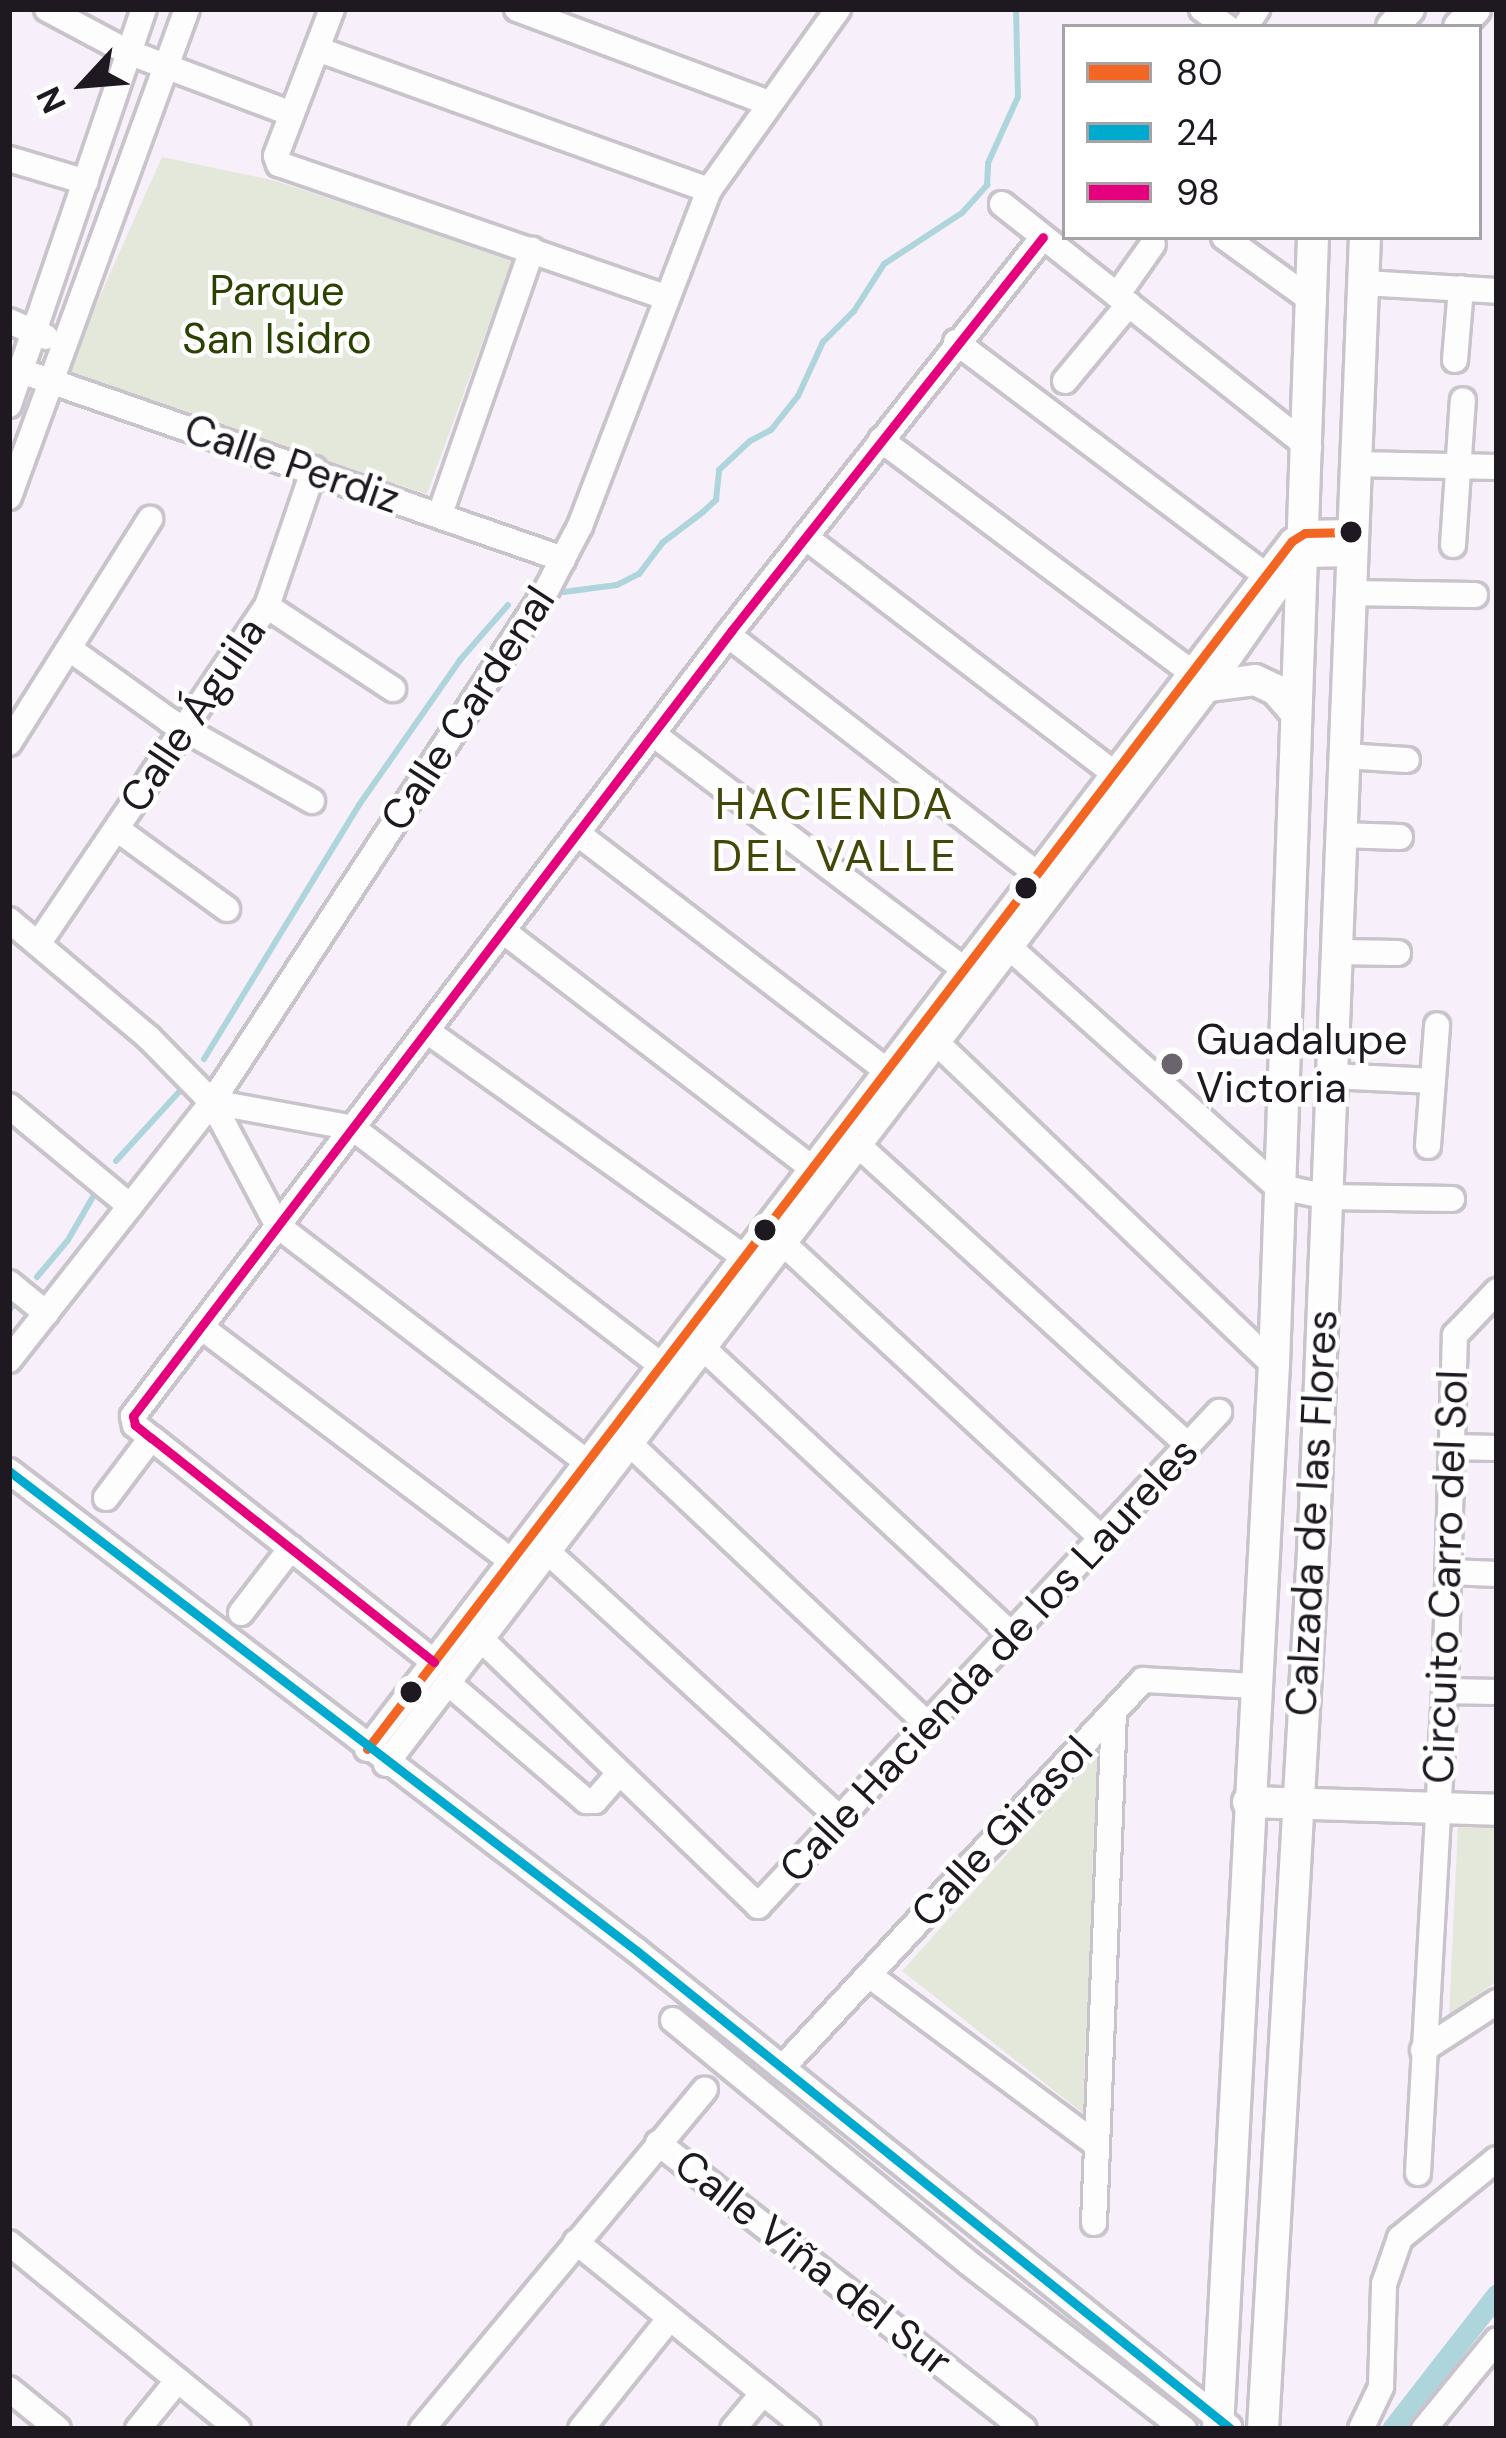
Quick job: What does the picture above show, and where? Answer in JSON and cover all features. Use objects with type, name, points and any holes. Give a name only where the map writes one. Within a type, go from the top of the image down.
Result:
[{"type":"street","points":[[47,9],[128,52],[292,114]]},
{"type":"street","points":[[9,405],[144,9]]},
{"type":"street","points":[[9,497],[187,9]]},
{"type":"street","points":[[332,9],[276,156],[279,164],[666,297]]},
{"type":"street","points":[[517,9],[768,103]]},
{"type":"street","name":"Calle Cardenal","points":[[9,1360],[212,1102],[563,559],[709,190],[837,9]]},
{"type":"street","points":[[317,49],[709,190]]},
{"type":"street","points":[[9,159],[86,182]]},
{"type":"street","points":[[1002,204],[1309,447]]},
{"type":"street","points":[[106,1498],[201,1327],[728,635],[1043,237]]},
{"type":"street","points":[[1228,240],[1314,302]]},
{"type":"street","name":"Calzada de las Flores","points":[[1223,2426],[1248,1802],[1274,1365],[1276,1186],[1309,447],[1313,240]]},
{"type":"street","name":"Calzada de las Flores","points":[[1263,2429],[1318,1413],[1365,240]]},
{"type":"street","points":[[1065,381],[1123,300],[1153,244]]},
{"type":"street","points":[[440,514],[532,250]]},
{"type":"street","points":[[1364,283],[1497,290]]},
{"type":"street","points":[[1455,360],[1461,288]]},
{"type":"street","points":[[9,321],[64,345]]},
{"type":"street","points":[[956,342],[1265,575]]},
{"type":"street","name":"Calle Perdiz","points":[[21,371],[563,559]]},
{"type":"street","points":[[1453,544],[1463,400]]},
{"type":"street","points":[[880,440],[1201,679],[1255,680],[1276,690],[1295,712]]},
{"type":"street","points":[[1355,464],[1497,467]]},
{"type":"street","name":"Calle Águila","points":[[38,944],[267,606],[314,470]]},
{"type":"street","points":[[9,743],[150,518]]},
{"type":"street","points":[[805,537],[1114,773]]},
{"type":"street","points":[[441,1672],[481,1639],[587,1462],[670,1372],[704,1348],[812,1168],[896,1077],[937,1043],[1009,947],[1114,773],[1201,679],[1265,575],[1305,544],[1351,543]]},
{"type":"street","points":[[377,1756],[441,1672],[511,1561],[539,1544],[630,1444],[743,1256],[775,1235],[857,1145],[964,969],[1046,880],[1305,544]]},
{"type":"street","points":[[1349,593],[1475,595]]},
{"type":"street","points":[[267,606],[393,689]]},
{"type":"street","points":[[728,635],[1046,880]]},
{"type":"street","points":[[71,650],[184,727],[312,801]]},
{"type":"street","points":[[653,734],[964,969]]},
{"type":"street","points":[[1344,756],[1407,760]]},
{"type":"street","points":[[117,829],[227,909]]},
{"type":"street","points":[[577,833],[896,1077]]},
{"type":"street","points":[[1341,835],[1400,837]]},
{"type":"street","points":[[9,920],[148,1038],[212,1102],[278,1226],[587,1462]]},
{"type":"street","points":[[503,931],[812,1168]]},
{"type":"street","points":[[1009,947],[1276,1186],[1328,1197],[1452,1199]]},
{"type":"street","points":[[1336,952],[1398,953]]},
{"type":"street","points":[[1428,1146],[1437,1025]]},
{"type":"street","points":[[427,1031],[743,1256]]},
{"type":"street","points":[[937,1043],[1274,1365]]},
{"type":"street","points":[[1332,1076],[1433,1081]]},
{"type":"street","points":[[212,1102],[352,1128],[670,1372]]},
{"type":"street","points":[[9,1106],[130,1206]]},
{"type":"street","points":[[857,1145],[1188,1445]]},
{"type":"street","points":[[775,1235],[1100,1538]]},
{"type":"street","points":[[9,1283],[46,1313]]},
{"type":"street","name":"Circuito Carro del Sol","points":[[1418,2173],[1445,1691],[1456,1336],[1497,1291]]},
{"type":"street","points":[[201,1327],[511,1561]]},
{"type":"street","points":[[704,1348],[1011,1634]]},
{"type":"street","points":[[1272,1409],[1318,1413]]},
{"type":"street","name":"Calle Hacienda de los Laureles","points":[[619,1773],[758,1906],[1219,1412]]},
{"type":"street","points":[[141,1429],[441,1672],[586,1801],[595,1801],[619,1773],[481,1639]]},
{"type":"street","points":[[630,1444],[927,1724]]},
{"type":"street","points":[[1450,1447],[1497,1448]]},
{"type":"street","points":[[9,1472],[782,2068],[1223,2426]]},
{"type":"street","points":[[539,1544],[840,1819]]},
{"type":"street","points":[[241,1613],[291,1548]]},
{"type":"street","points":[[1448,1572],[1497,1574]]},
{"type":"street","name":"Calle Girasol","points":[[782,2068],[1143,1680],[1258,1686]]},
{"type":"street","points":[[1445,1691],[1497,1692]]},
{"type":"street","points":[[1094,2223],[1114,1711]]},
{"type":"street","points":[[1248,1802],[1497,1810]]},
{"type":"street","points":[[869,1975],[1097,2145]]},
{"type":"street","points":[[1423,2050],[1497,2002]]},
{"type":"street","points":[[673,2020],[970,2264],[1184,2429]]},
{"type":"street","points":[[422,2429],[705,2090]]},
{"type":"street","name":"Calle Viña del Sur","points":[[658,2143],[1024,2429]]},
{"type":"street","points":[[1360,2429],[1381,2387],[1384,2284],[1400,2238],[1497,2159]]},
{"type":"street","points":[[970,2264],[989,2237]]},
{"type":"street","points":[[9,2242],[238,2429]]},
{"type":"street","points":[[576,2242],[808,2429]]},
{"type":"street","points":[[580,2429],[670,2318]]},
{"type":"street","points":[[1424,2429],[1497,2340]]},
{"type":"street","points":[[138,2429],[178,2380]]},
{"type":"street","points":[[9,2389],[58,2429]]},
{"type":"street","points":[[733,2429],[763,2392]]},
{"type":"green space","name":"Parque San Isidro","points":[[162,157],[276,181],[513,259],[427,494],[62,381]]},
{"type":"green space","points":[[1098,1753],[1094,1925],[1084,2114],[902,1971]]},
{"type":"green space","points":[[1458,1825],[1497,1827],[1497,1981],[1449,2016]]},
{"type":"waterway","points":[[564,592],[617,585],[639,574],[662,543],[716,500],[719,470],[750,441],[771,430],[798,396],[823,342],[854,311],[884,264],[962,213],[987,185],[988,163],[1018,97],[1016,9]]},
{"type":"waterway","points":[[204,1059],[359,805],[460,660],[508,605]]},
{"type":"waterway","points":[[116,1161],[179,1092]]},
{"type":"waterway","points":[[37,1277],[68,1240],[94,1195]]},
{"type":"waterway","points":[[1392,2429],[1497,2294]]},
{"type":"transit line","name":"98","points":[[434,1662],[135,1425],[133,1416],[732,630],[1043,237]]},
{"type":"transit line","name":"80","points":[[367,1749],[1292,541],[1305,533],[1351,532]]},
{"type":"transit line","name":"24","points":[[9,1471],[637,1951],[1231,2429]]},
{"type":"place","name":"Guadalupe Victoria","points":[[1172,1064]]},
{"type":"district","name":"HACIENDA DEL VALLE","points":[[835,830]]}]
